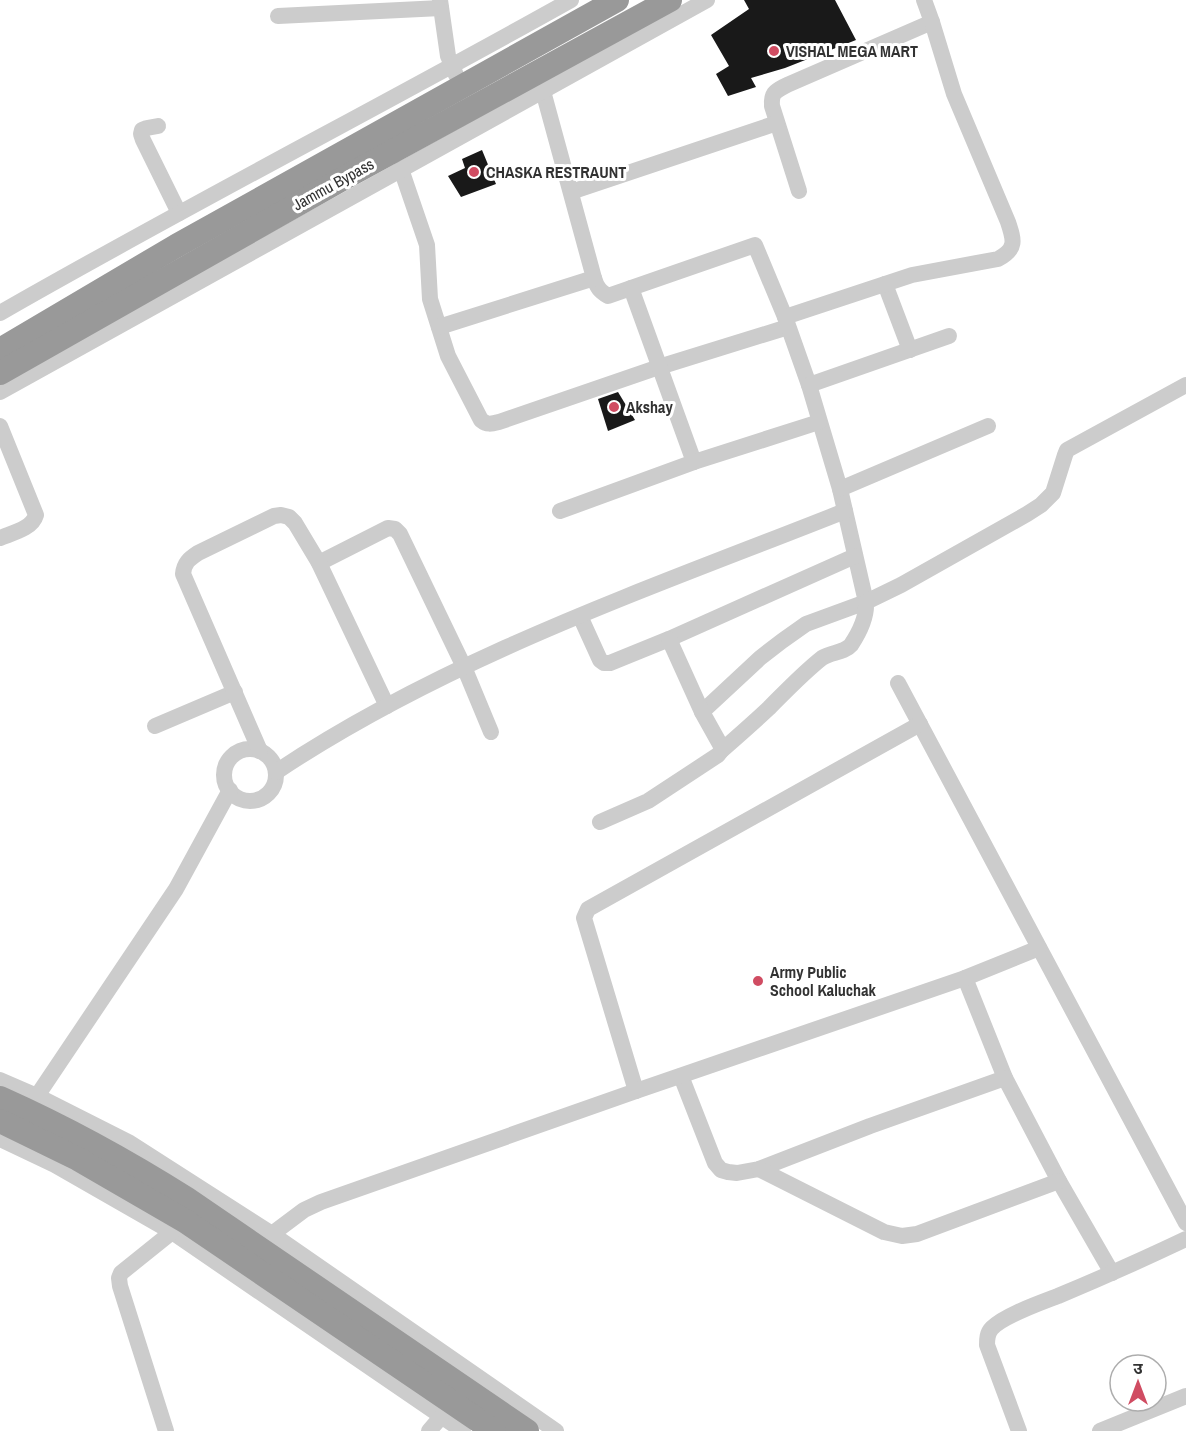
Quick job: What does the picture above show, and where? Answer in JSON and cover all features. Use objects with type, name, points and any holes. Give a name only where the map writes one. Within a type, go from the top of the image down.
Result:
[{"type":"highway","name":"Jammu Bypass","points":[[0,350],[176,246],[454,70],[617,0]]},
{"type":"highway","name":"Jammu Bypass","points":[[0,374],[344,178],[670,0]]},
{"type":"highway","points":[[0,1098],[86,1140],[187,1199],[527,1431]]},
{"type":"highway","points":[[0,1121],[78,1159],[184,1221],[494,1431]]},
{"type":"street","points":[[454,70],[556,0]]},
{"type":"street","points":[[0,313],[179,213],[454,70],[571,0]]},
{"type":"street","points":[[0,392],[707,0]]},
{"type":"street","points":[[401,169],[427,245],[430,299],[448,356],[481,420],[485,424],[491,424],[787,322],[912,275],[998,259],[1007,254],[1013,246],[1013,237],[954,94],[924,0]]},
{"type":"street","points":[[278,16],[440,4],[454,70]]},
{"type":"street","points":[[799,191],[772,106],[775,92],[932,22]]},
{"type":"street","points":[[543,91],[594,278],[600,291],[608,296],[755,245],[787,322],[809,385],[840,489],[866,602],[865,614],[859,631],[850,645],[846,649],[825,656],[803,674],[718,755],[648,801],[600,822]]},
{"type":"street","points":[[571,192],[777,123]]},
{"type":"street","points":[[158,126],[142,130],[141,134],[179,213]]},
{"type":"street","points":[[439,327],[594,278]]},
{"type":"street","points":[[885,284],[910,350]]},
{"type":"street","points":[[631,288],[694,462]]},
{"type":"street","points":[[809,385],[949,336]]},
{"type":"street","points":[[702,712],[760,658],[806,624],[866,602],[901,585],[1027,514],[1053,493],[1067,450],[1186,385]]},
{"type":"street","points":[[560,511],[694,462],[819,422]]},
{"type":"street","points":[[0,426],[36,515],[31,525],[0,538]]},
{"type":"street","points":[[840,489],[988,426]]},
{"type":"street","points":[[276,772],[316,745],[387,706],[547,628],[845,511]]},
{"type":"street","points":[[261,751],[183,574],[188,560],[198,553],[274,516],[289,517],[295,523],[319,563],[387,706]]},
{"type":"street","points":[[319,563],[388,528],[395,529],[400,534],[464,667],[491,732]]},
{"type":"street","points":[[580,616],[600,660],[610,663],[855,556]]},
{"type":"street","points":[[669,639],[702,712],[721,746],[721,752]]},
{"type":"street","points":[[898,683],[1186,1223]]},
{"type":"street","points":[[155,726],[235,692]]},
{"type":"street","points":[[636,1091],[584,918],[588,909],[920,724]]},
{"type":"street","points":[[252,749],[261,751],[273,763],[276,780],[267,795],[252,801],[243,800],[236,796],[226,783],[224,774],[226,766],[236,753],[252,749]]},
{"type":"street","points":[[37,1096],[176,889],[230,790]]},
{"type":"street","points":[[272,1234],[304,1210],[321,1202],[965,978],[1040,948]]},
{"type":"street","points":[[965,978],[1005,1078],[1059,1181],[1112,1273]]},
{"type":"street","points":[[681,1076],[715,1163],[721,1170],[737,1173],[759,1169],[870,1126],[1005,1078]]},
{"type":"street","points":[[0,1080],[130,1143],[272,1234],[556,1431]]},
{"type":"street","points":[[0,1139],[55,1165],[172,1232],[463,1431]]},
{"type":"street","points":[[759,1169],[884,1233],[902,1236],[917,1234],[1059,1181]]},
{"type":"street","points":[[166,1431],[119,1278],[121,1273],[172,1232]]},
{"type":"street","points":[[1019,1431],[987,1346],[990,1330],[1013,1315],[1186,1239]]},
{"type":"street","points":[[1100,1431],[1186,1396]]},
{"type":"street","points":[[429,1431],[441,1417]]},
{"type":"building","name":"VISHAL MEGA MART","points":[[744,0],[835,0],[856,40],[785,68],[751,78],[756,87],[728,96],[716,74],[729,66],[711,35],[749,9]]},
{"type":"building","name":"CHASKA RESTRAUNT","points":[[482,150],[496,184],[461,197],[448,176],[465,168],[462,159]]},
{"type":"building","name":"Akshay","points":[[618,392],[635,420],[608,431],[598,399]]},
{"type":"place","name":"VISHAL MEGA MART","points":[[774,51]]},
{"type":"place","name":"CHASKA RESTRAUNT","points":[[474,172]]},
{"type":"place","name":"Akshay","points":[[614,407]]},
{"type":"place","name":"Army Public School Kaluchak","points":[[758,981]]}]
